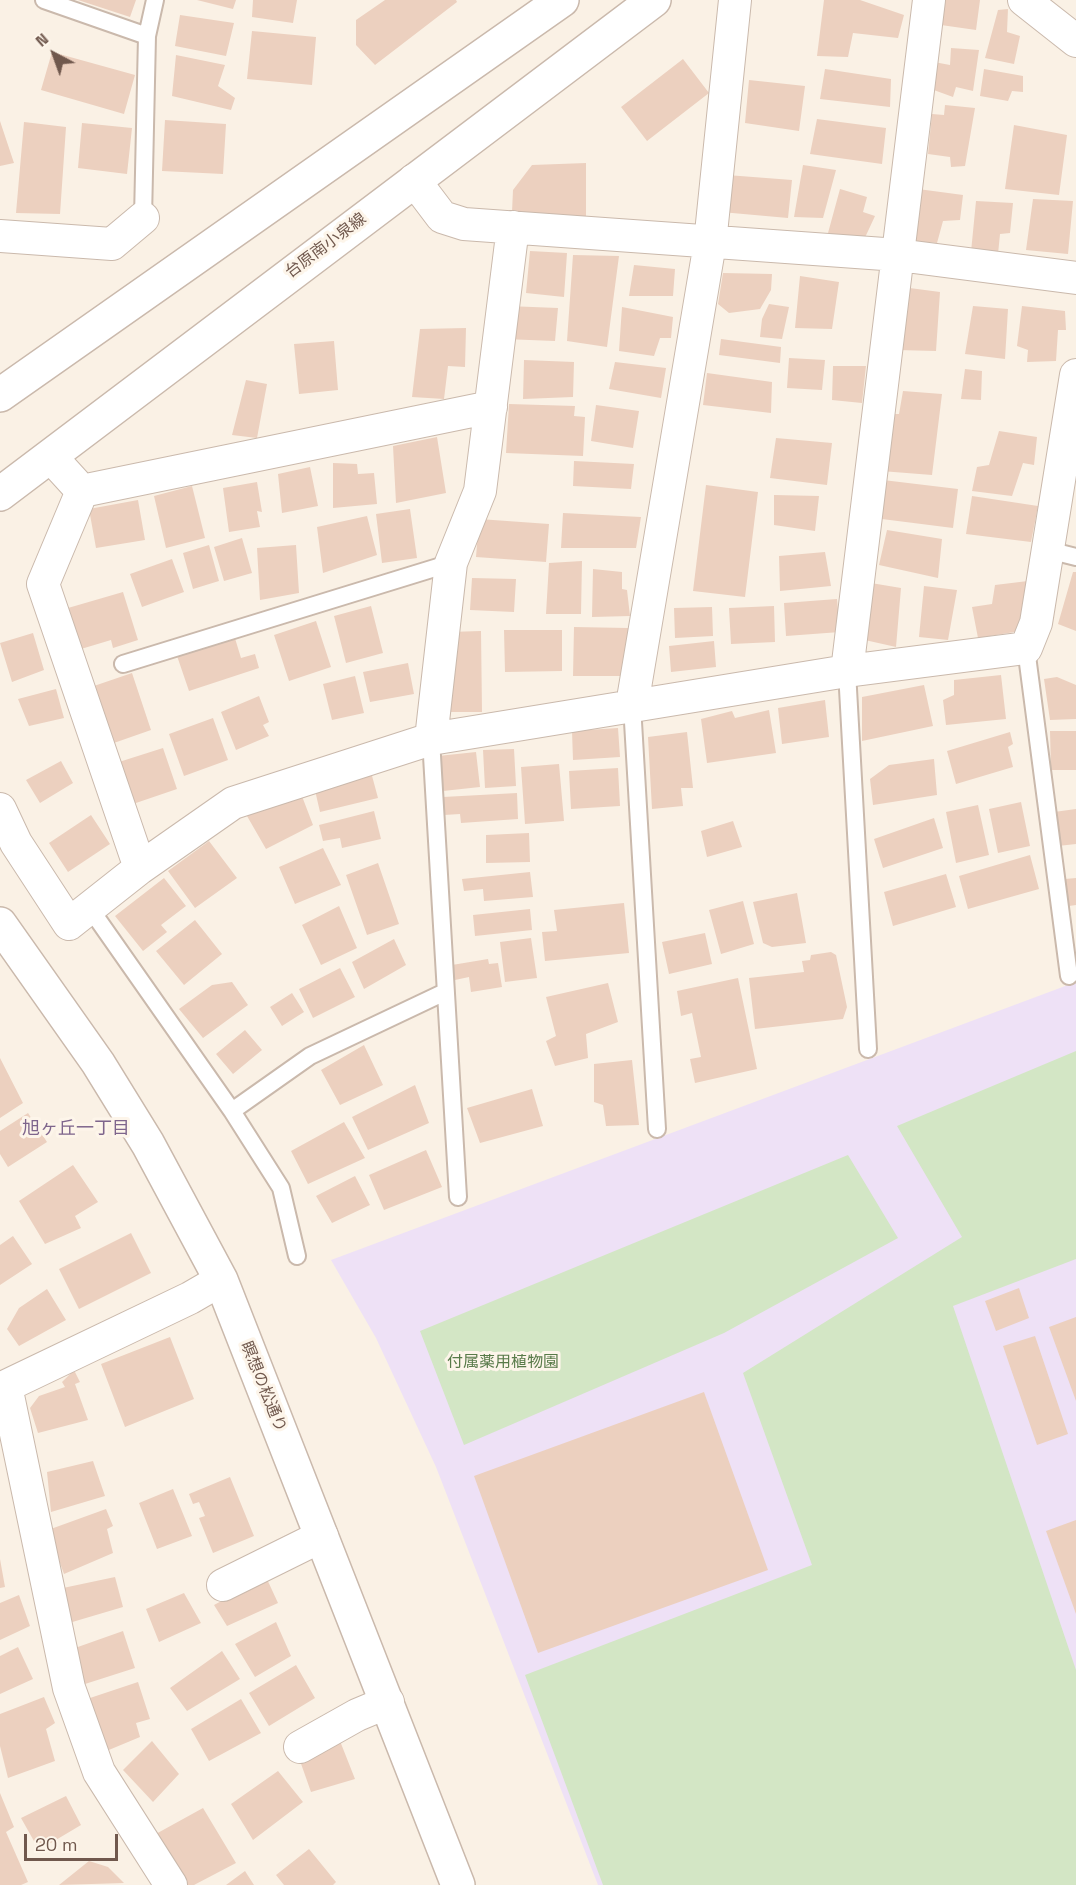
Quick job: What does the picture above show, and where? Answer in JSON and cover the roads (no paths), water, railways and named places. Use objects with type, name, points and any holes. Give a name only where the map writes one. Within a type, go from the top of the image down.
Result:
[{"type":"street","points":[[0,395],[562,0]]},
{"type":"street","points":[[632,705],[710,243],[735,0]]},
{"type":"street","points":[[847,671],[928,0]]},
{"type":"street","points":[[1024,0],[1076,41]]},
{"type":"street","name":"台原南小泉線","points":[[0,494],[642,4]]},
{"type":"street","points":[[414,180],[442,217],[464,224],[898,255],[1076,278]]},
{"type":"street","points":[[0,236],[112,244],[143,218]]},
{"type":"street","points":[[431,739],[451,563],[480,491],[513,227]]},
{"type":"street","points":[[0,809],[16,843],[69,924],[140,868],[233,803],[431,739],[847,671],[1026,648],[1062,554],[1076,375]]},
{"type":"street","points":[[82,491],[491,407]]},
{"type":"street","points":[[51,457],[82,491]]},
{"type":"street","points":[[82,491],[43,584],[140,868]]},
{"type":"street","name":"瞑想の松通り","points":[[0,924],[98,1063],[142,1134],[220,1280],[388,1702],[458,1885]]},
{"type":"street","points":[[171,1885],[99,1772],[69,1688],[3,1381],[190,1298],[220,1280]]},
{"type":"street","points":[[223,1585],[322,1536]]},
{"type":"street","points":[[300,1747],[357,1715],[388,1702]]},
{"type":"lane","points":[[44,0],[147,36]]},
{"type":"lane","points":[[143,218],[147,36],[155,0]]},
{"type":"lane","points":[[123,664],[451,563]]},
{"type":"lane","points":[[1026,648],[1069,976]]},
{"type":"lane","points":[[847,671],[868,1049]]},
{"type":"lane","points":[[632,705],[657,1129]]},
{"type":"lane","points":[[431,739],[458,1197]]},
{"type":"lane","points":[[89,908],[232,1111],[281,1188],[297,1256]]},
{"type":"lane","points":[[232,1111],[310,1056],[445,992]]},
{"type":"district","name":"旭ヶ丘一丁目","points":[[76,1129]]},
{"type":"park label","name":"付属薬用植物園","points":[[503,1363]]}]
